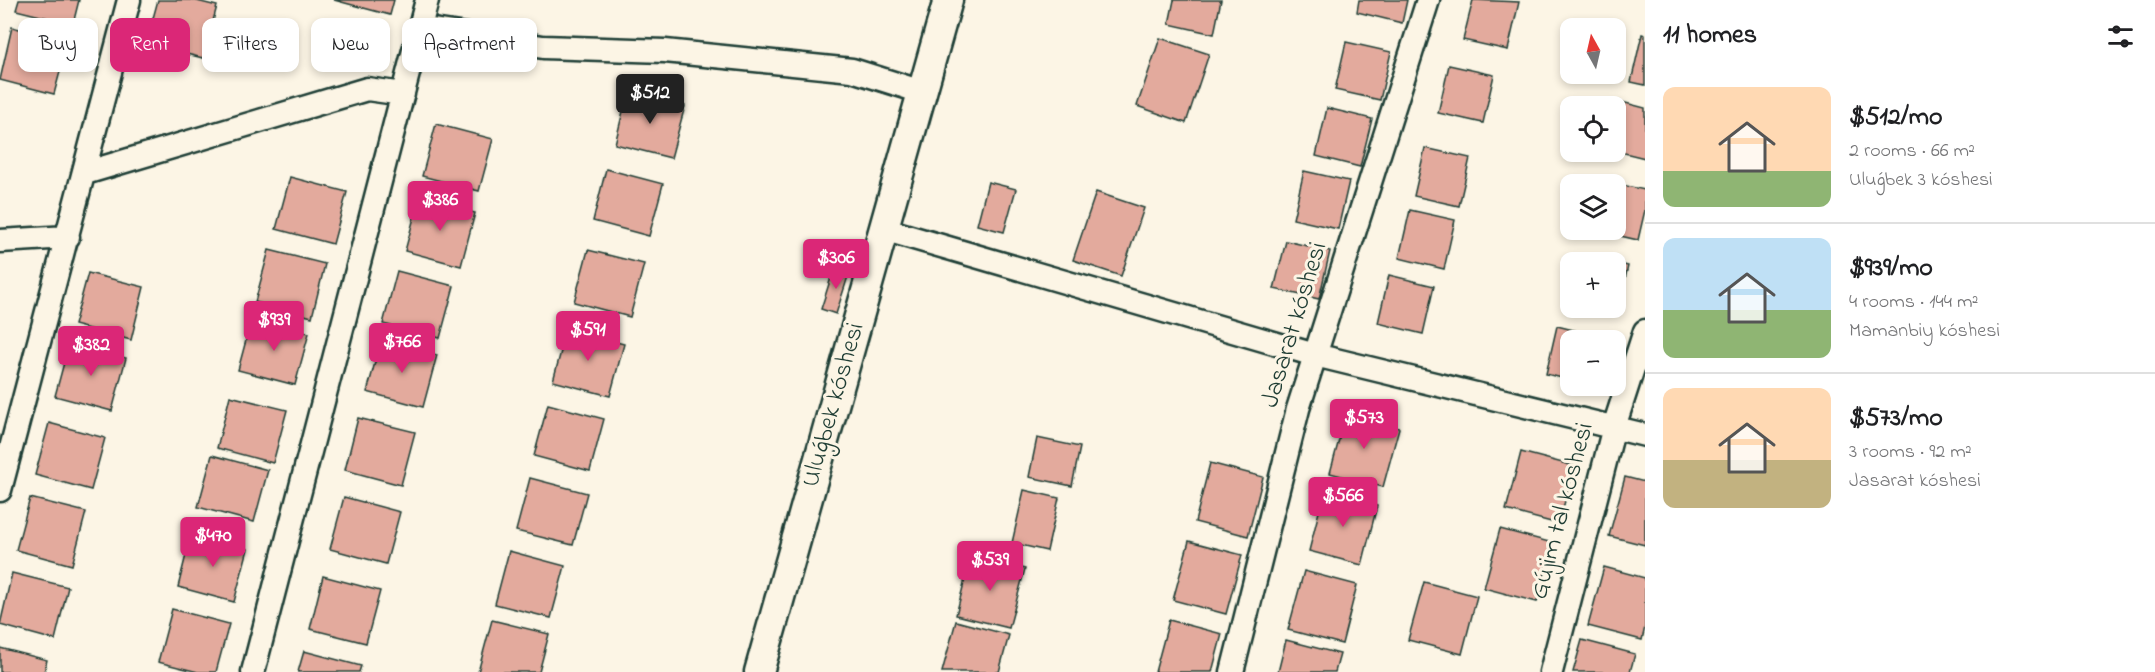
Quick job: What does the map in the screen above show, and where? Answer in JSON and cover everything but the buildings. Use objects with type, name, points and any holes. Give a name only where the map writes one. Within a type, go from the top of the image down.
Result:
[{"type":"street","points":[[0,490],[129,0]]},
{"type":"street","points":[[422,18],[427,0]]},
{"type":"street","name":"Uluǵbek kóshesi","points":[[759,672],[948,0]]},
{"type":"street","name":"Jasarat kóshesi","points":[[1232,672],[1295,420],[1428,0]]},
{"type":"street","points":[[537,46],[665,51],[852,70],[922,92]]},
{"type":"street","points":[[253,672],[408,72]]},
{"type":"street","points":[[85,173],[367,90],[402,94]]},
{"type":"street","points":[[883,229],[1315,355],[1645,435]]},
{"type":"street","points":[[0,241],[68,237]]},
{"type":"street","name":"Gújim tal kóshesi","points":[[1551,672],[1614,427],[1645,331]]}]
